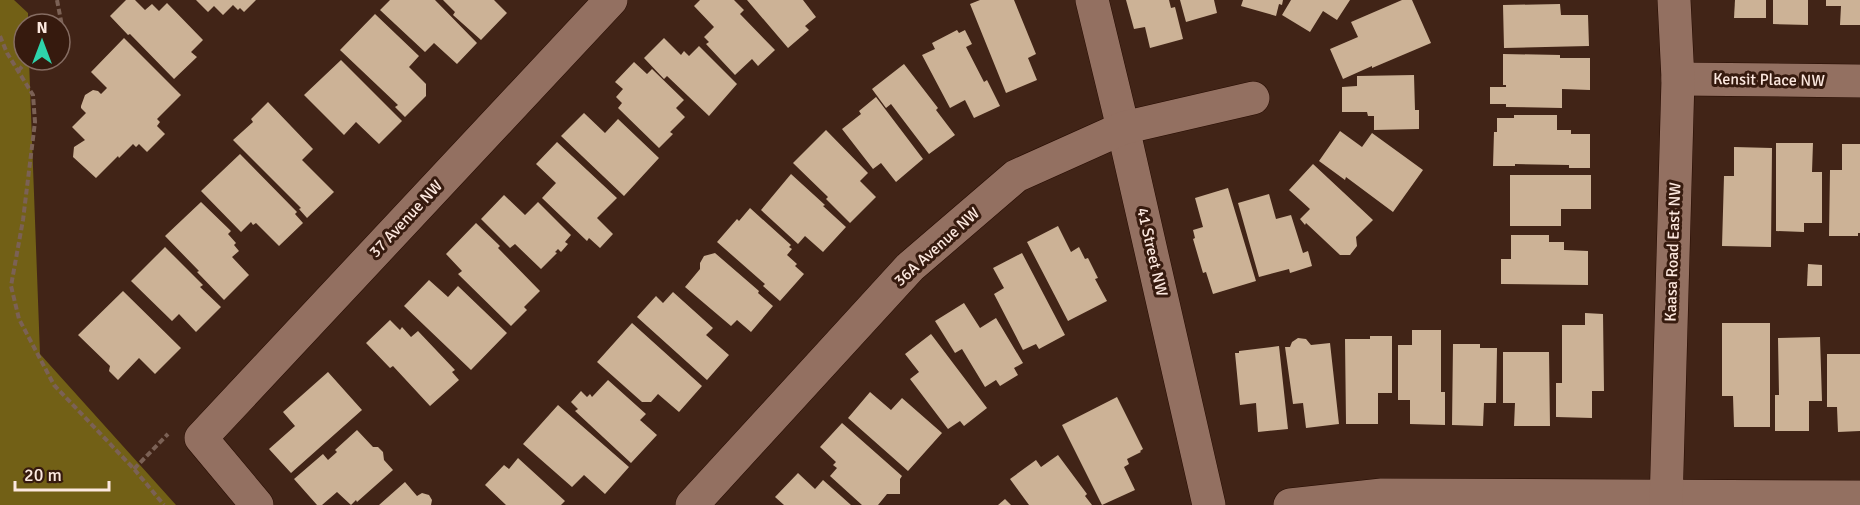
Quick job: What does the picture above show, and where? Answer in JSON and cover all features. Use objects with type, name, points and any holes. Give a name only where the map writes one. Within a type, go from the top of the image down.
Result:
[{"type":"street","name":"37 Avenue NW","points":[[201,438],[611,0]]},
{"type":"street","name":"41 Street NW","points":[[1092,0],[1209,505]]},
{"type":"street","name":"Kaasa Road East NW","points":[[1666,501],[1678,79],[1674,0]]},
{"type":"street","name":"Kensit Place NW","points":[[1678,79],[1860,81]]},
{"type":"street","name":"36A Avenue NW","points":[[692,505],[919,260],[1016,176],[1123,128],[1253,98]]},
{"type":"street","points":[[201,438],[257,505]]},
{"type":"street","points":[[1290,505],[1382,495],[1666,501],[1860,498]]},
{"type":"path","points":[[0,36],[12,59]]},
{"type":"path","points":[[19,72],[33,95],[35,122],[23,220],[11,286],[19,319],[54,385],[134,469],[164,505]]},
{"type":"path","points":[[134,469],[177,425],[201,438]]},
{"type":"shaded area","points":[[0,0],[14,0],[27,12],[12,12],[12,72],[29,72],[40,354],[176,505],[0,505]]},
{"type":"building","points":[[126,0],[135,0],[145,10],[152,4],[159,11],[167,3],[203,40],[191,52],[197,57],[174,79],[110,16]]},
{"type":"building","points":[[196,0],[256,0],[244,12],[233,5],[223,15],[214,6],[208,12]]},
{"type":"building","points":[[390,0],[435,0],[477,43],[457,64],[434,43],[425,52],[380,10]]},
{"type":"building","points":[[443,0],[494,0],[507,13],[481,40],[453,15],[455,12]]},
{"type":"building","points":[[700,0],[734,0],[744,10],[740,14],[775,50],[758,66],[752,59],[735,75],[706,44],[709,42],[704,37],[714,27],[694,6]]},
{"type":"building","points":[[747,0],[803,0],[816,17],[805,26],[809,30],[788,48]]},
{"type":"building","points":[[980,0],[1014,0],[1036,54],[1028,58],[1037,80],[1006,93],[970,4]]},
{"type":"building","points":[[1126,0],[1169,0],[1171,8],[1175,7],[1183,39],[1150,48],[1145,27],[1134,29]]},
{"type":"building","points":[[1180,0],[1214,0],[1217,13],[1186,22]]},
{"type":"building","points":[[1243,0],[1283,0],[1282,5],[1279,4],[1276,16],[1241,6]]},
{"type":"building","points":[[1291,0],[1350,0],[1337,20],[1323,11],[1310,32],[1282,15]]},
{"type":"building","points":[[1402,0],[1412,0],[1431,43],[1343,79],[1330,49],[1358,37],[1351,22]]},
{"type":"building","points":[[1735,0],[1766,0],[1766,18],[1734,18]]},
{"type":"building","points":[[1773,0],[1808,0],[1808,25],[1773,24]]},
{"type":"building","points":[[1826,0],[1860,0],[1860,25],[1840,25],[1841,6],[1826,6]]},
{"type":"building","points":[[1560,4],[1561,15],[1588,15],[1589,46],[1504,48],[1503,5]]},
{"type":"building","points":[[375,14],[419,56],[409,67],[426,84],[426,96],[405,117],[395,107],[398,105],[340,50]]},
{"type":"building","points":[[957,30],[959,33],[965,30],[972,44],[966,47],[984,82],[987,80],[1000,106],[974,118],[965,100],[950,108],[922,55],[935,49],[932,43]]},
{"type":"building","points":[[124,38],[181,95],[157,119],[160,122],[157,126],[165,134],[147,152],[139,144],[136,147],[133,144],[96,178],[73,157],[74,147],[85,140],[72,127],[86,113],[81,108],[85,95],[93,90],[101,94],[107,88],[91,72]]},
{"type":"building","points":[[664,38],[681,55],[684,51],[689,56],[699,46],[737,84],[709,116],[667,76],[664,79],[644,58]]},
{"type":"building","points":[[1503,54],[1590,58],[1590,90],[1562,89],[1562,108],[1506,107],[1506,104],[1490,104],[1490,87],[1506,87],[1503,85]]},
{"type":"building","points":[[341,60],[402,121],[379,144],[356,122],[344,135],[304,95]]},
{"type":"building","points":[[634,62],[647,74],[652,69],[684,100],[676,108],[685,117],[670,132],[673,134],[659,148],[618,108],[622,103],[616,97],[623,89],[615,82]]},
{"type":"building","points":[[904,64],[938,108],[936,110],[955,135],[929,154],[891,104],[886,108],[872,89]]},
{"type":"building","points":[[1414,75],[1415,110],[1419,110],[1419,129],[1374,130],[1374,116],[1368,116],[1367,112],[1342,112],[1342,87],[1357,86],[1357,76]]},
{"type":"building","points":[[876,97],[923,159],[896,182],[881,163],[873,169],[842,129],[861,114],[859,111]]},
{"type":"building","points":[[268,102],[313,149],[302,160],[334,192],[307,218],[299,209],[301,208],[233,140],[253,122],[251,119]]},
{"type":"building","points":[[584,113],[605,133],[618,119],[659,158],[624,196],[561,136]]},
{"type":"building","points":[[1514,115],[1557,115],[1557,130],[1571,130],[1571,134],[1590,134],[1590,168],[1569,168],[1569,165],[1493,166],[1494,132],[1497,132],[1497,118],[1514,118]]},
{"type":"building","points":[[826,130],[868,173],[860,181],[876,197],[850,223],[826,199],[828,197],[793,163]]},
{"type":"building","points":[[1340,131],[1362,147],[1372,133],[1423,170],[1393,212],[1346,177],[1345,180],[1319,161]]},
{"type":"building","points":[[557,142],[617,198],[597,218],[613,234],[600,248],[589,238],[587,241],[542,198],[556,183],[536,164]]},
{"type":"building","points":[[1776,143],[1813,143],[1812,172],[1822,172],[1822,223],[1804,223],[1804,232],[1776,231]]},
{"type":"building","points":[[1842,144],[1860,144],[1860,233],[1858,236],[1829,236],[1830,170],[1842,170]]},
{"type":"building","points":[[1734,147],[1772,148],[1771,247],[1722,246],[1724,176],[1734,176]]},
{"type":"building","points":[[240,154],[297,212],[295,214],[303,223],[279,246],[256,223],[253,225],[251,222],[241,232],[201,191]]},
{"type":"building","points":[[1313,164],[1373,220],[1356,237],[1357,246],[1350,255],[1340,255],[1300,219],[1310,209],[1289,190]]},
{"type":"building","points":[[791,174],[846,227],[823,252],[805,236],[798,244],[761,210]]},
{"type":"building","points":[[1510,175],[1591,175],[1591,209],[1561,209],[1561,226],[1510,226]]},
{"type":"building","points":[[1228,188],[1256,281],[1213,294],[1206,272],[1203,273],[1193,239],[1195,238],[1193,230],[1203,227],[1195,198]]},
{"type":"building","points":[[1269,194],[1276,219],[1291,215],[1303,253],[1308,251],[1312,266],[1290,273],[1289,269],[1259,277],[1238,203]]},
{"type":"building","points":[[504,195],[525,215],[538,202],[571,235],[565,242],[568,244],[561,252],[558,249],[555,252],[557,253],[541,269],[515,244],[510,248],[481,219]]},
{"type":"building","points":[[201,202],[231,231],[228,234],[236,243],[234,245],[239,251],[232,257],[249,275],[224,300],[165,236]]},
{"type":"building","points":[[750,208],[791,245],[789,247],[792,249],[787,255],[804,274],[780,301],[763,286],[765,284],[717,242]]},
{"type":"building","points":[[476,223],[540,291],[524,307],[527,310],[511,326],[458,274],[462,271],[446,254]]},
{"type":"building","points":[[1058,226],[1071,252],[1079,247],[1085,259],[1088,258],[1098,278],[1095,279],[1107,301],[1068,321],[1027,242]]},
{"type":"building","points":[[1511,235],[1549,235],[1549,242],[1564,242],[1564,250],[1588,251],[1588,285],[1501,284],[1501,259],[1511,259]]},
{"type":"building","points":[[165,247],[203,285],[200,287],[221,307],[196,332],[179,314],[172,321],[131,281]]},
{"type":"building","points":[[715,253],[773,306],[751,332],[737,320],[731,326],[685,287],[700,269],[704,256]]},
{"type":"building","points":[[1022,253],[1065,335],[1039,349],[1036,344],[1023,350],[994,294],[1004,288],[993,268]]},
{"type":"building","points":[[1808,264],[1822,265],[1822,286],[1807,286]]},
{"type":"building","points":[[429,280],[448,297],[458,286],[507,333],[471,370],[404,306]]},
{"type":"building","points":[[123,291],[181,348],[155,374],[139,358],[118,380],[109,371],[110,366],[78,335]]},
{"type":"building","points":[[673,292],[713,328],[706,335],[729,355],[707,380],[637,317],[656,296],[663,303]]},
{"type":"building","points":[[964,303],[980,328],[996,318],[1023,363],[1014,368],[1018,375],[1000,386],[996,380],[985,387],[962,349],[955,353],[935,321]]},
{"type":"building","points":[[1585,313],[1603,314],[1604,391],[1592,391],[1592,418],[1556,417],[1556,383],[1562,383],[1562,325],[1585,325]]},
{"type":"building","points":[[390,320],[400,330],[402,327],[411,337],[418,331],[455,370],[452,372],[459,380],[430,406],[393,366],[390,368],[366,343]]},
{"type":"building","points":[[632,323],[702,386],[679,412],[658,394],[651,402],[642,402],[597,362]]},
{"type":"building","points":[[1722,323],[1770,323],[1770,427],[1734,427],[1733,396],[1722,396]]},
{"type":"building","points":[[1412,330],[1441,330],[1441,392],[1445,392],[1445,425],[1410,424],[1410,400],[1398,400],[1398,345],[1412,345]]},
{"type":"building","points":[[931,334],[987,408],[964,426],[960,421],[948,429],[910,379],[919,372],[905,354]]},
{"type":"building","points":[[1370,336],[1392,336],[1392,393],[1378,393],[1378,424],[1346,424],[1345,339],[1370,339]]},
{"type":"building","points":[[1820,337],[1822,401],[1809,401],[1809,431],[1775,431],[1775,395],[1779,395],[1778,338]]},
{"type":"building","points":[[1298,338],[1306,339],[1311,345],[1330,343],[1339,424],[1306,428],[1303,403],[1293,404],[1285,347],[1290,347],[1292,342]]},
{"type":"building","points":[[1453,344],[1480,344],[1480,348],[1497,348],[1496,403],[1484,403],[1483,426],[1452,425]]},
{"type":"building","points":[[1279,346],[1288,429],[1258,432],[1256,403],[1240,405],[1235,353]]},
{"type":"building","points":[[1503,352],[1549,352],[1550,426],[1514,426],[1515,403],[1503,403]]},
{"type":"building","points":[[1827,354],[1860,354],[1860,431],[1838,432],[1837,407],[1827,407]]},
{"type":"building","points":[[328,372],[362,410],[291,473],[269,449],[295,426],[283,412]]},
{"type":"building","points":[[608,380],[646,414],[640,420],[657,435],[631,463],[575,411],[578,409],[571,402],[581,391],[587,397],[590,394],[592,397]]},
{"type":"building","points":[[870,392],[891,410],[902,398],[942,433],[908,471],[848,418]]},
{"type":"building","points":[[1117,397],[1143,449],[1127,459],[1129,464],[1124,467],[1135,490],[1102,505],[1062,425]]},
{"type":"building","points":[[558,405],[629,467],[605,494],[584,475],[572,487],[523,444]]},
{"type":"building","points":[[842,423],[902,476],[900,494],[887,494],[878,505],[862,505],[830,476],[837,468],[833,465],[836,462],[820,447]]},
{"type":"building","points":[[357,430],[373,447],[378,447],[383,452],[384,460],[393,470],[351,505],[337,492],[322,505],[317,505],[294,479],[323,454],[328,460],[337,452],[335,450]]},
{"type":"building","points":[[1058,455],[1087,494],[1085,496],[1092,505],[1029,505],[1010,479],[1036,460],[1041,467]]},
{"type":"building","points":[[518,458],[565,501],[561,505],[506,505],[485,485],[504,465],[509,469]]},
{"type":"building","points":[[798,473],[815,489],[823,480],[851,505],[784,505],[775,497]]},
{"type":"building","points":[[405,482],[417,496],[422,493],[429,495],[432,500],[431,505],[379,505]]},
{"type":"building","points":[[1005,499],[1011,505],[998,505]]}]
